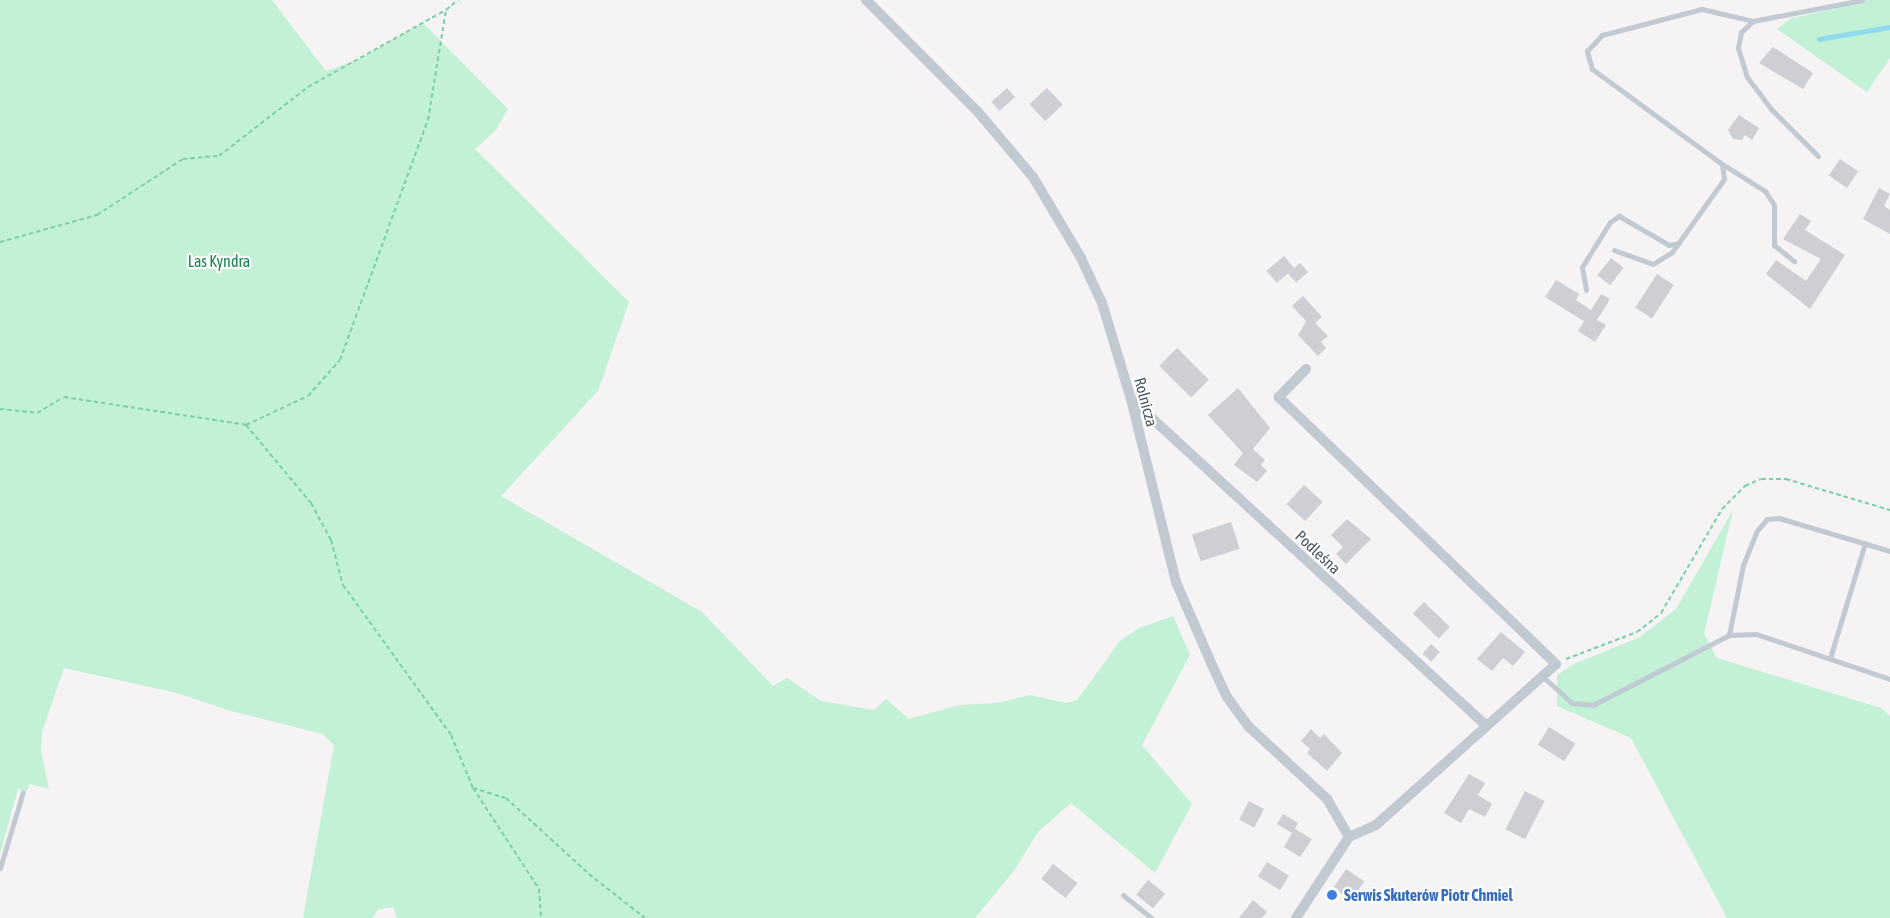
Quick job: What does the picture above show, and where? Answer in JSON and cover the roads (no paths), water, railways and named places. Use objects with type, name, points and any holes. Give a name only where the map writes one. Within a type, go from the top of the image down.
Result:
[{"type":"street","name":"Rolnicza","points":[[866,0],[978,112],[1033,177],[1081,258],[1102,303],[1131,399],[1176,582],[1227,697],[1248,726],[1327,799],[1349,837]]},
{"type":"street","points":[[1296,918],[1349,837],[1376,825],[1556,664],[1279,397],[1306,369]]},
{"type":"street","name":"Podleśna","points":[[1131,399],[1486,726]]},
{"type":"lane","points":[[1794,261],[1774,245],[1774,205],[1765,191],[1722,164],[1592,69],[1587,51],[1602,35],[1702,9],[1753,21],[1863,0]]},
{"type":"lane","points":[[1753,21],[1741,32],[1738,48],[1747,77],[1772,110],[1818,156]]},
{"type":"lane","points":[[1614,250],[1653,264],[1679,243],[1724,179],[1722,164]]},
{"type":"lane","points":[[1586,290],[1582,267],[1610,222],[1619,216],[1669,244],[1679,243]]},
{"type":"lane","points":[[1730,635],[1743,565],[1756,532],[1767,519],[1779,518],[1890,551]]},
{"type":"lane","points":[[1830,658],[1865,543]]},
{"type":"lane","points":[[1542,676],[1572,703],[1593,705],[1730,635],[1756,634],[1890,679]]},
{"type":"lane","points":[[0,868],[23,792]]},
{"type":"lane","points":[[1123,895],[1151,918]]},
{"type":"waterway","points":[[1819,39],[1890,27]]},
{"type":"place","name":"Serwis Skuterów Piotr Chmiel","points":[[1332,895]]},
{"type":"park label","name":"Las Kyndra","points":[[219,261]]}]
